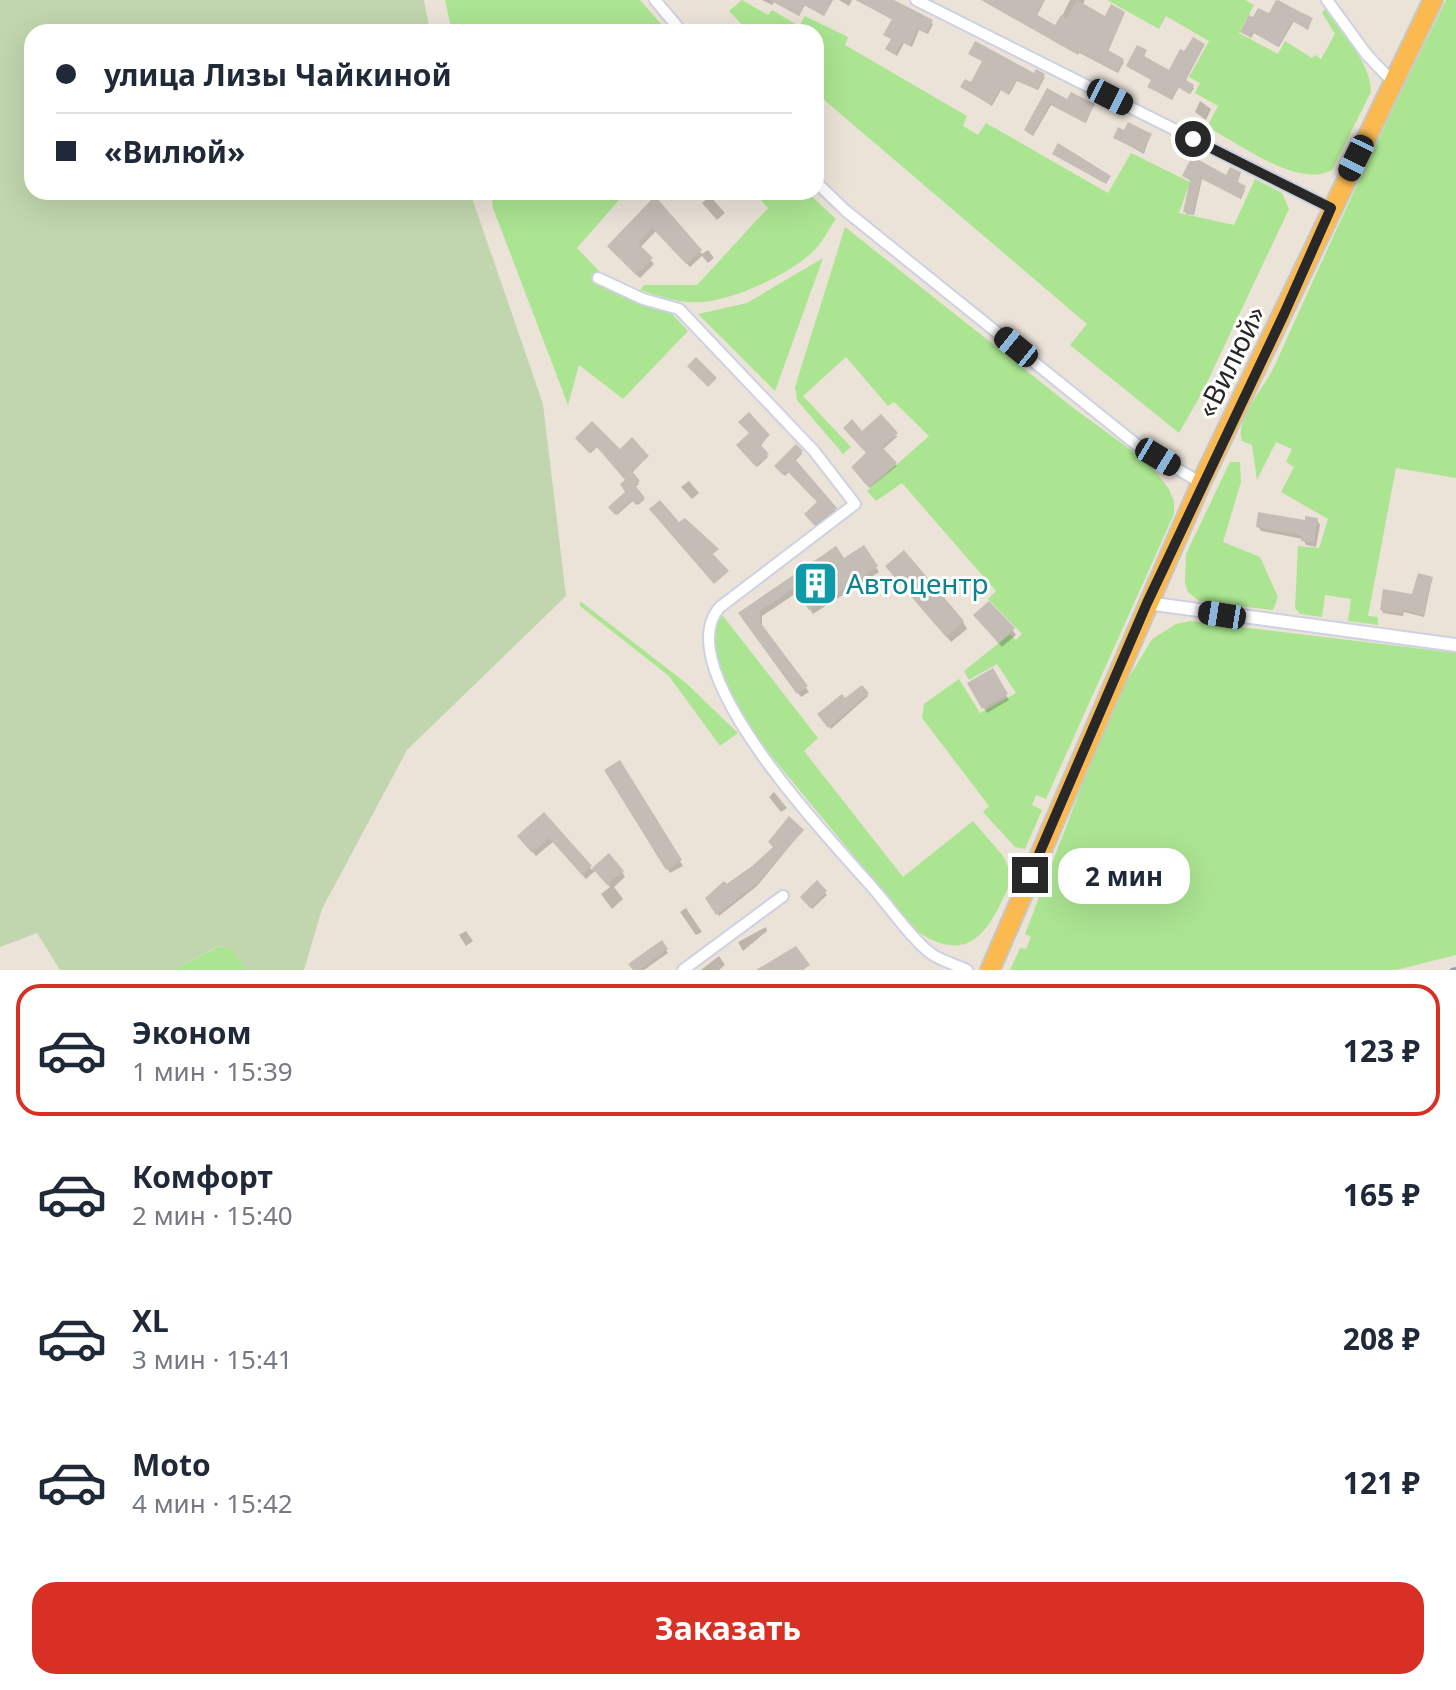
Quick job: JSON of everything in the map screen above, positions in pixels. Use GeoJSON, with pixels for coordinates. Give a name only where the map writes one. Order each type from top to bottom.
{"type":"FeatureCollection","features":[{"type":"Feature","properties":{"kind":"highway","name":"«Вилюй»"},"geometry":{"type":"LineString","coordinates":[[990,970],[1201,483],[1433,0]]}},
{"type":"Feature","properties":{"kind":"street"},"geometry":{"type":"LineString","coordinates":[[655,0],[675,24]]}},
{"type":"Feature","properties":{"kind":"street"},"geometry":{"type":"LineString","coordinates":[[916,0],[1331,208]]}},
{"type":"Feature","properties":{"kind":"street"},"geometry":{"type":"LineString","coordinates":[[1327,0],[1367,55],[1393,82]]}},
{"type":"Feature","properties":{"kind":"street"},"geometry":{"type":"LineString","coordinates":[[824,190],[846,211],[1137,445],[1201,483]]}},
{"type":"Feature","properties":{"kind":"street"},"geometry":{"type":"LineString","coordinates":[[598,278],[643,299],[679,309],[814,451],[855,504],[720,607],[710,623],[709,648],[743,730],[851,862],[932,954],[967,970]]}},
{"type":"Feature","properties":{"kind":"street"},"geometry":{"type":"LineString","coordinates":[[1147,603],[1456,645]]}},
{"type":"Feature","properties":{"kind":"street"},"geometry":{"type":"LineString","coordinates":[[683,970],[783,896]]}},
{"type":"Feature","properties":{"kind":"green space"},"geometry":{"type":"Polygon","coordinates":[[[0,0],[424,0],[428,24],[24,24],[24,200],[473,200],[543,404],[566,596],[407,750],[322,909],[304,970],[247,970],[231,948],[218,946],[174,970],[60,970],[37,933],[0,947],[0,0]]]}},
{"type":"Feature","properties":{"kind":"green space"},"geometry":{"type":"Polygon","coordinates":[[[445,0],[640,0],[661,24],[450,24],[445,0]]]}},
{"type":"Feature","properties":{"kind":"green space"},"geometry":{"type":"Polygon","coordinates":[[[742,0],[768,15],[772,10],[796,24],[741,24],[729,11],[742,0]]]}},
{"type":"Feature","properties":{"kind":"green space"},"geometry":{"type":"Polygon","coordinates":[[[1107,0],[1245,0],[1254,5],[1239,33],[1278,54],[1285,41],[1312,58],[1315,55],[1321,59],[1335,34],[1322,13],[1325,9],[1361,59],[1371,92],[1332,170],[1303,174],[1286,169],[1207,127],[1218,106],[1195,93],[1200,83],[1189,77],[1209,41],[1166,16],[1159,29],[1107,0]]]}},
{"type":"Feature","properties":{"kind":"green space"},"geometry":{"type":"Polygon","coordinates":[[[1446,0],[1456,0],[1456,478],[1396,468],[1368,616],[1378,617],[1378,625],[1348,621],[1351,599],[1325,595],[1322,617],[1300,614],[1295,608],[1298,546],[1319,548],[1328,519],[1281,492],[1294,467],[1286,462],[1292,449],[1276,442],[1257,480],[1252,445],[1242,441],[1243,423],[1275,365],[1446,0]]]}},
{"type":"Feature","properties":{"kind":"green space"},"geometry":{"type":"Polygon","coordinates":[[[805,16],[821,24],[800,24],[805,16]]]}},
{"type":"Feature","properties":{"kind":"green space"},"geometry":{"type":"Polygon","coordinates":[[[824,25],[848,37],[845,45],[967,116],[963,126],[978,135],[986,123],[1108,193],[1131,153],[1190,182],[1179,213],[1234,225],[1255,179],[1282,193],[1289,209],[1203,391],[1179,433],[1070,345],[1087,324],[824,100],[824,25]]]}},
{"type":"Feature","properties":{"kind":"green space"},"geometry":{"type":"Polygon","coordinates":[[[492,200],[619,200],[577,248],[601,273],[595,280],[609,291],[643,305],[669,311],[688,331],[623,399],[579,365],[568,405],[492,200]]]}},
{"type":"Feature","properties":{"kind":"green space"},"geometry":{"type":"Polygon","coordinates":[[[761,200],[816,200],[836,219],[809,255],[781,274],[748,290],[716,300],[686,302],[640,290],[644,285],[697,285],[768,208],[761,200]]]}},
{"type":"Feature","properties":{"kind":"green space"},"geometry":{"type":"Polygon","coordinates":[[[845,227],[1076,410],[1149,463],[1169,489],[1174,501],[1174,514],[1046,799],[1036,795],[1032,805],[1042,810],[1025,849],[1015,847],[983,812],[989,806],[922,718],[924,704],[959,679],[980,713],[1016,693],[997,664],[969,680],[964,671],[1010,634],[1016,640],[1022,634],[988,599],[996,591],[902,483],[876,501],[867,491],[929,436],[894,402],[888,406],[846,357],[803,396],[851,447],[843,454],[797,400],[795,387],[845,227]]]}},
{"type":"Feature","properties":{"kind":"green space"},"geometry":{"type":"Polygon","coordinates":[[[823,258],[775,391],[698,314],[747,303],[823,258]]]}},
{"type":"Feature","properties":{"kind":"green space"},"geometry":{"type":"Polygon","coordinates":[[[1230,462],[1240,462],[1241,482],[1223,542],[1260,557],[1278,597],[1273,610],[1199,601],[1188,592],[1185,583],[1186,554],[1230,462]]]}},
{"type":"Feature","properties":{"kind":"green space"},"geometry":{"type":"Polygon","coordinates":[[[580,601],[686,683],[738,733],[720,746],[669,676],[580,606],[580,601]]]}},
{"type":"Feature","properties":{"kind":"green space"},"geometry":{"type":"Polygon","coordinates":[[[720,612],[818,738],[804,751],[903,877],[973,821],[1003,856],[1013,877],[997,911],[978,936],[966,943],[952,945],[935,941],[915,930],[744,723],[718,667],[713,629],[720,612]]]}},
{"type":"Feature","properties":{"kind":"green space"},"geometry":{"type":"Polygon","coordinates":[[[1190,621],[1456,653],[1456,955],[1396,970],[1010,970],[1020,948],[1026,949],[1031,937],[1025,934],[1099,741],[1125,684],[1152,639],[1176,624],[1190,621]]]}},
{"type":"Feature","properties":{"kind":"green space"},"geometry":{"type":"Polygon","coordinates":[[[219,946],[231,948],[247,970],[174,970],[219,946]]]}},
{"type":"Feature","properties":{"kind":"building"},"geometry":{"type":"Polygon","coordinates":[[[770,0],[832,0],[824,16],[804,5],[799,16],[770,0]]]}},
{"type":"Feature","properties":{"kind":"building"},"geometry":{"type":"Polygon","coordinates":[[[856,0],[894,0],[933,20],[926,33],[918,28],[910,46],[902,42],[895,55],[885,49],[891,39],[883,35],[892,19],[856,0]]]}},
{"type":"Feature","properties":{"kind":"building"},"geometry":{"type":"Polygon","coordinates":[[[981,0],[1044,0],[1036,14],[1055,25],[1061,15],[1067,18],[1077,0],[1105,16],[1111,4],[1125,12],[1108,50],[1124,59],[1117,72],[1080,52],[1078,55],[981,0]]]}},
{"type":"Feature","properties":{"kind":"building"},"geometry":{"type":"Polygon","coordinates":[[[1276,0],[1313,18],[1307,29],[1292,21],[1278,47],[1253,32],[1250,37],[1240,32],[1249,15],[1253,17],[1258,8],[1269,13],[1276,0]]]}},
{"type":"Feature","properties":{"kind":"building"},"geometry":{"type":"Polygon","coordinates":[[[1193,37],[1205,44],[1186,80],[1194,85],[1189,94],[1178,87],[1171,99],[1147,87],[1151,80],[1126,66],[1137,45],[1147,50],[1144,56],[1169,70],[1180,49],[1184,51],[1193,37]]]}},
{"type":"Feature","properties":{"kind":"building"},"geometry":{"type":"Polygon","coordinates":[[[975,41],[1034,73],[1036,69],[1045,74],[1037,89],[1016,80],[1008,94],[1000,89],[991,105],[960,87],[965,79],[971,82],[982,61],[968,54],[975,41]]]}},
{"type":"Feature","properties":{"kind":"building"},"geometry":{"type":"Polygon","coordinates":[[[1047,88],[1067,99],[1071,92],[1095,104],[1085,123],[1050,104],[1032,135],[1024,130],[1047,88]]]}},
{"type":"Feature","properties":{"kind":"building"},"geometry":{"type":"Polygon","coordinates":[[[1128,122],[1152,134],[1143,152],[1113,138],[1118,127],[1124,130],[1128,122]]]}},
{"type":"Feature","properties":{"kind":"building"},"geometry":{"type":"Polygon","coordinates":[[[1058,143],[1111,176],[1106,184],[1052,154],[1058,143]]]}},
{"type":"Feature","properties":{"kind":"building"},"geometry":{"type":"Polygon","coordinates":[[[1192,156],[1226,175],[1230,167],[1241,172],[1238,182],[1246,186],[1240,198],[1201,178],[1193,214],[1183,212],[1190,180],[1182,176],[1192,156]]]}},
{"type":"Feature","properties":{"kind":"building"},"geometry":{"type":"Polygon","coordinates":[[[651,200],[658,200],[702,250],[686,264],[652,228],[638,243],[653,258],[636,275],[607,246],[651,200]]]}},
{"type":"Feature","properties":{"kind":"building"},"geometry":{"type":"Polygon","coordinates":[[[696,357],[717,378],[708,387],[687,366],[696,357]]]}},
{"type":"Feature","properties":{"kind":"building"},"geometry":{"type":"Polygon","coordinates":[[[749,412],[770,435],[760,444],[769,454],[755,466],[736,445],[749,433],[738,422],[749,412]]]}},
{"type":"Feature","properties":{"kind":"building"},"geometry":{"type":"Polygon","coordinates":[[[881,414],[898,433],[882,447],[897,463],[868,487],[851,467],[866,453],[843,428],[852,419],[862,431],[881,414]]]}},
{"type":"Feature","properties":{"kind":"building"},"geometry":{"type":"Polygon","coordinates":[[[592,421],[620,449],[632,437],[649,456],[632,471],[640,481],[635,485],[645,498],[636,505],[632,500],[615,515],[608,507],[625,492],[620,484],[625,480],[596,446],[589,453],[575,438],[592,421]]]}},
{"type":"Feature","properties":{"kind":"building"},"geometry":{"type":"Polygon","coordinates":[[[796,444],[803,451],[795,459],[837,508],[814,525],[804,514],[817,502],[787,471],[783,475],[774,466],[796,444]]]}},
{"type":"Feature","properties":{"kind":"building"},"geometry":{"type":"Polygon","coordinates":[[[660,500],[679,522],[685,518],[719,549],[713,554],[729,571],[714,584],[649,509],[660,500]]]}},
{"type":"Feature","properties":{"kind":"building"},"geometry":{"type":"Polygon","coordinates":[[[1258,512],[1305,520],[1305,516],[1318,518],[1314,543],[1301,541],[1302,535],[1256,527],[1258,512]]]}},
{"type":"Feature","properties":{"kind":"building","name":"Автоцентр"},"geometry":{"type":"Polygon","coordinates":[[[864,545],[878,566],[861,578],[809,610],[794,588],[760,611],[760,622],[808,686],[797,694],[738,613],[836,546],[844,558],[864,545]]]}},
{"type":"Feature","properties":{"kind":"building"},"geometry":{"type":"Polygon","coordinates":[[[904,550],[964,621],[946,637],[885,566],[904,550]]]}},
{"type":"Feature","properties":{"kind":"building"},"geometry":{"type":"Polygon","coordinates":[[[1418,573],[1433,577],[1423,615],[1403,610],[1402,614],[1380,610],[1383,589],[1412,594],[1418,573]]]}},
{"type":"Feature","properties":{"kind":"building"},"geometry":{"type":"Polygon","coordinates":[[[989,601],[1015,628],[999,643],[973,615],[989,601]]]}},
{"type":"Feature","properties":{"kind":"building"},"geometry":{"type":"Polygon","coordinates":[[[993,668],[1008,694],[982,709],[967,683],[993,668]]]}},
{"type":"Feature","properties":{"kind":"building"},"geometry":{"type":"Polygon","coordinates":[[[862,685],[869,693],[828,728],[817,714],[842,694],[845,698],[862,685]]]}},
{"type":"Feature","properties":{"kind":"building"},"geometry":{"type":"Polygon","coordinates":[[[620,760],[682,860],[666,870],[604,770],[620,760]]]}},
{"type":"Feature","properties":{"kind":"building"},"geometry":{"type":"Polygon","coordinates":[[[544,812],[592,866],[582,875],[549,838],[532,853],[517,836],[544,812]]]}},
{"type":"Feature","properties":{"kind":"building"},"geometry":{"type":"Polygon","coordinates":[[[789,816],[804,830],[756,884],[716,915],[705,898],[724,881],[727,884],[750,868],[773,847],[768,842],[789,816]]]}},
{"type":"Feature","properties":{"kind":"building"},"geometry":{"type":"Polygon","coordinates":[[[609,853],[624,871],[607,885],[592,868],[609,853]]]}},
{"type":"Feature","properties":{"kind":"building"},"geometry":{"type":"Polygon","coordinates":[[[817,880],[827,891],[810,908],[800,897],[817,880]]]}},
{"type":"Feature","properties":{"kind":"building"},"geometry":{"type":"Polygon","coordinates":[[[662,940],[668,949],[639,970],[633,970],[628,964],[662,940]]]}},
{"type":"Feature","properties":{"kind":"building"},"geometry":{"type":"Polygon","coordinates":[[[796,946],[810,965],[803,970],[756,970],[796,946]]]}},
{"type":"Feature","properties":{"kind":"railway"},"geometry":{"type":"LineString","coordinates":[[1452,970],[1456,969]]}},
{"type":"Feature","properties":{"kind":"place","name":"Автоцентр"},"geometry":{"type":"Point","coordinates":[815,583]}},
{"type":"Feature","properties":{"kind":"route"},"geometry":{"type":"LineString","coordinates":[[1030,875],[1201,483],[1284,314],[1331,208],[1193,139]]}}]}
